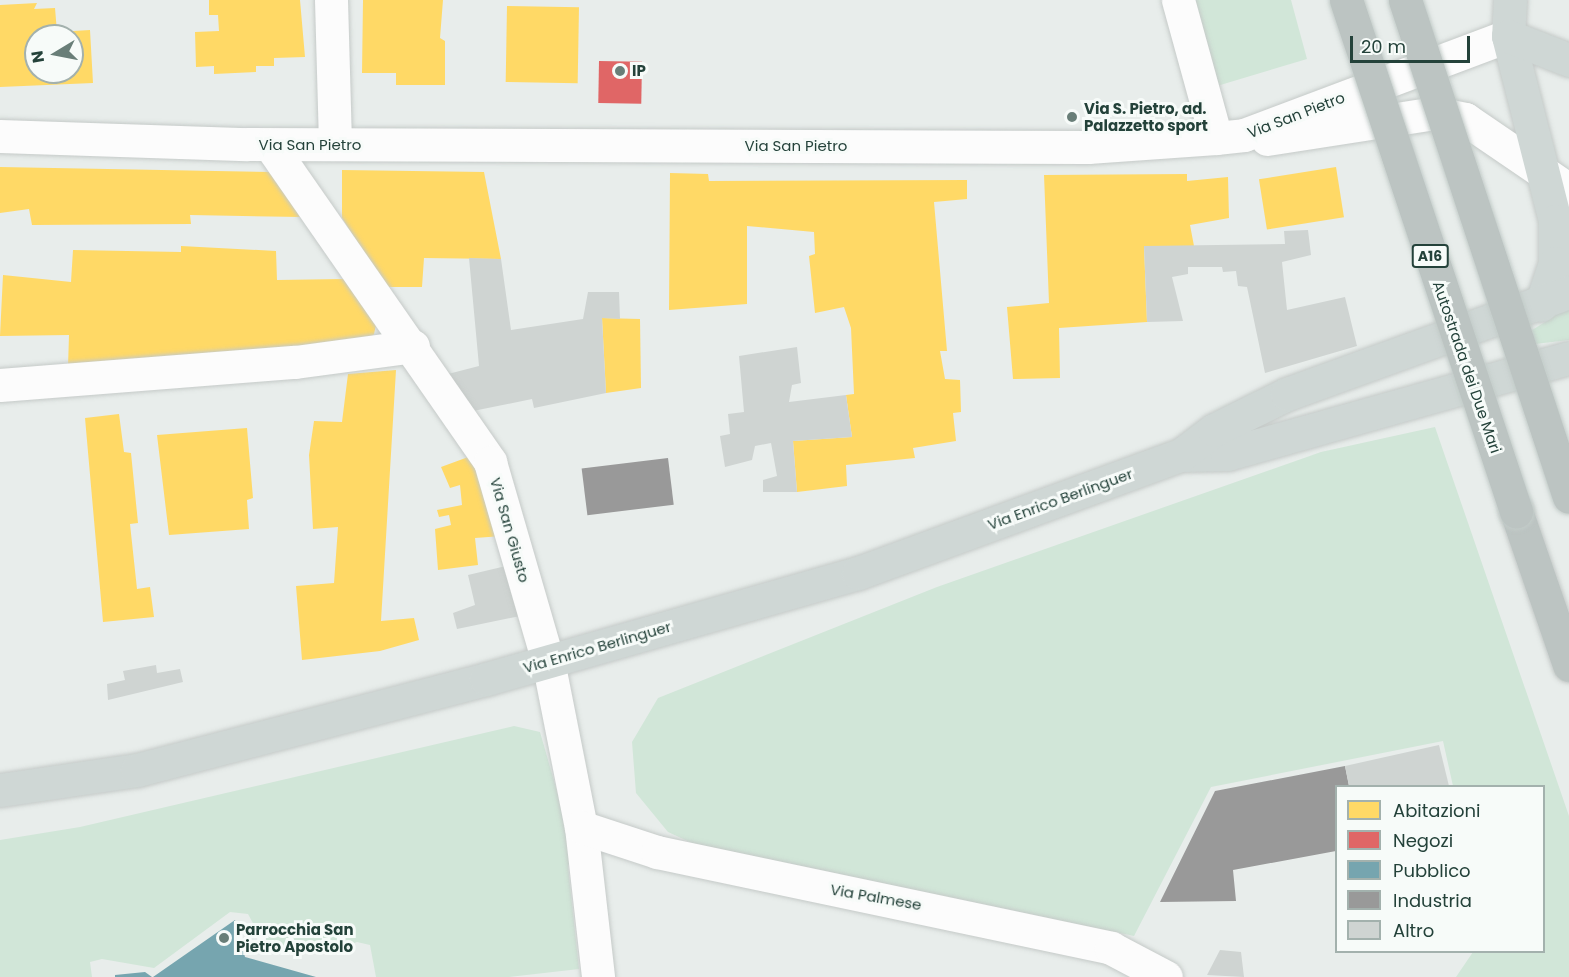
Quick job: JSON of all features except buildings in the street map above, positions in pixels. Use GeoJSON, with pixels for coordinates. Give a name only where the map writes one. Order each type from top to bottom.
{"type":"FeatureCollection","features":[{"type":"Feature","properties":{"kind":"highway","name":"Autostrada dei Due Mari"},"geometry":{"type":"LineString","coordinates":[[1346,0],[1569,665]]}},
{"type":"Feature","properties":{"kind":"highway"},"geometry":{"type":"LineString","coordinates":[[1405,0],[1569,497]]}},
{"type":"Feature","properties":{"kind":"main road"},"geometry":{"type":"LineString","coordinates":[[1510,0],[1508,36],[1557,182],[1555,299]]}},
{"type":"Feature","properties":{"kind":"main road"},"geometry":{"type":"LineString","coordinates":[[1508,36],[1569,60]]}},
{"type":"Feature","properties":{"kind":"main road","name":"Via Enrico Berlinguer"},"geometry":{"type":"LineString","coordinates":[[0,790],[137,770],[548,661],[858,573],[1181,455],[1214,430],[1287,394],[1555,299]]}},
{"type":"Feature","properties":{"kind":"main road","name":"Via Enrico Berlinguer"},"geometry":{"type":"LineString","coordinates":[[1181,455],[1227,454],[1569,358]]}},
{"type":"Feature","properties":{"kind":"street"},"geometry":{"type":"LineString","coordinates":[[331,0],[335,144]]}},
{"type":"Feature","properties":{"kind":"street"},"geometry":{"type":"LineString","coordinates":[[1178,0],[1230,137],[1274,140],[1435,113],[1465,119],[1557,182]]}},
{"type":"Feature","properties":{"kind":"street","name":"Via San Pietro"},"geometry":{"type":"LineString","coordinates":[[0,136],[270,144],[1088,147],[1230,137],[1508,36]]}},
{"type":"Feature","properties":{"kind":"street","name":"Via San Giusto"},"geometry":{"type":"LineString","coordinates":[[270,144],[413,346],[490,462],[548,661],[581,827],[598,977]]}},
{"type":"Feature","properties":{"kind":"street"},"geometry":{"type":"LineString","coordinates":[[0,385],[295,362],[413,346]]}},
{"type":"Feature","properties":{"kind":"street","name":"Via Palmese"},"geometry":{"type":"LineString","coordinates":[[581,827],[657,852],[1112,948],[1166,977]]}},
{"type":"Feature","properties":{"kind":"green space"},"geometry":{"type":"Polygon","coordinates":[[[1188,0],[1291,0],[1307,59],[1217,86],[1188,0]]]}},
{"type":"Feature","properties":{"kind":"green space"},"geometry":{"type":"Polygon","coordinates":[[[1569,307],[1569,340],[1535,344],[1529,332],[1569,307]]]}},
{"type":"Feature","properties":{"kind":"green space"},"geometry":{"type":"Polygon","coordinates":[[[1435,427],[1569,816],[1569,977],[1456,977],[1472,953],[1545,953],[1545,785],[1453,785],[1443,741],[1211,787],[1134,936],[692,843],[668,832],[636,793],[632,742],[658,698],[937,587],[1321,452],[1435,427]]]}},
{"type":"Feature","properties":{"kind":"green space"},"geometry":{"type":"Polygon","coordinates":[[[514,726],[540,732],[573,847],[568,867],[579,969],[509,977],[376,977],[370,945],[357,942],[331,951],[291,951],[261,938],[248,914],[230,912],[154,968],[102,959],[90,962],[92,977],[0,977],[0,840],[80,827],[514,726]]]}},
{"type":"Feature","properties":{"kind":"place","name":"IP"},"geometry":{"type":"Point","coordinates":[620,71]}},
{"type":"Feature","properties":{"kind":"place","name":"Via S. Pietro, ad. Palazzetto sport"},"geometry":{"type":"Point","coordinates":[1072,117]}},
{"type":"Feature","properties":{"kind":"place","name":"Parrocchia San Pietro Apostolo"},"geometry":{"type":"Point","coordinates":[224,938]}}]}
